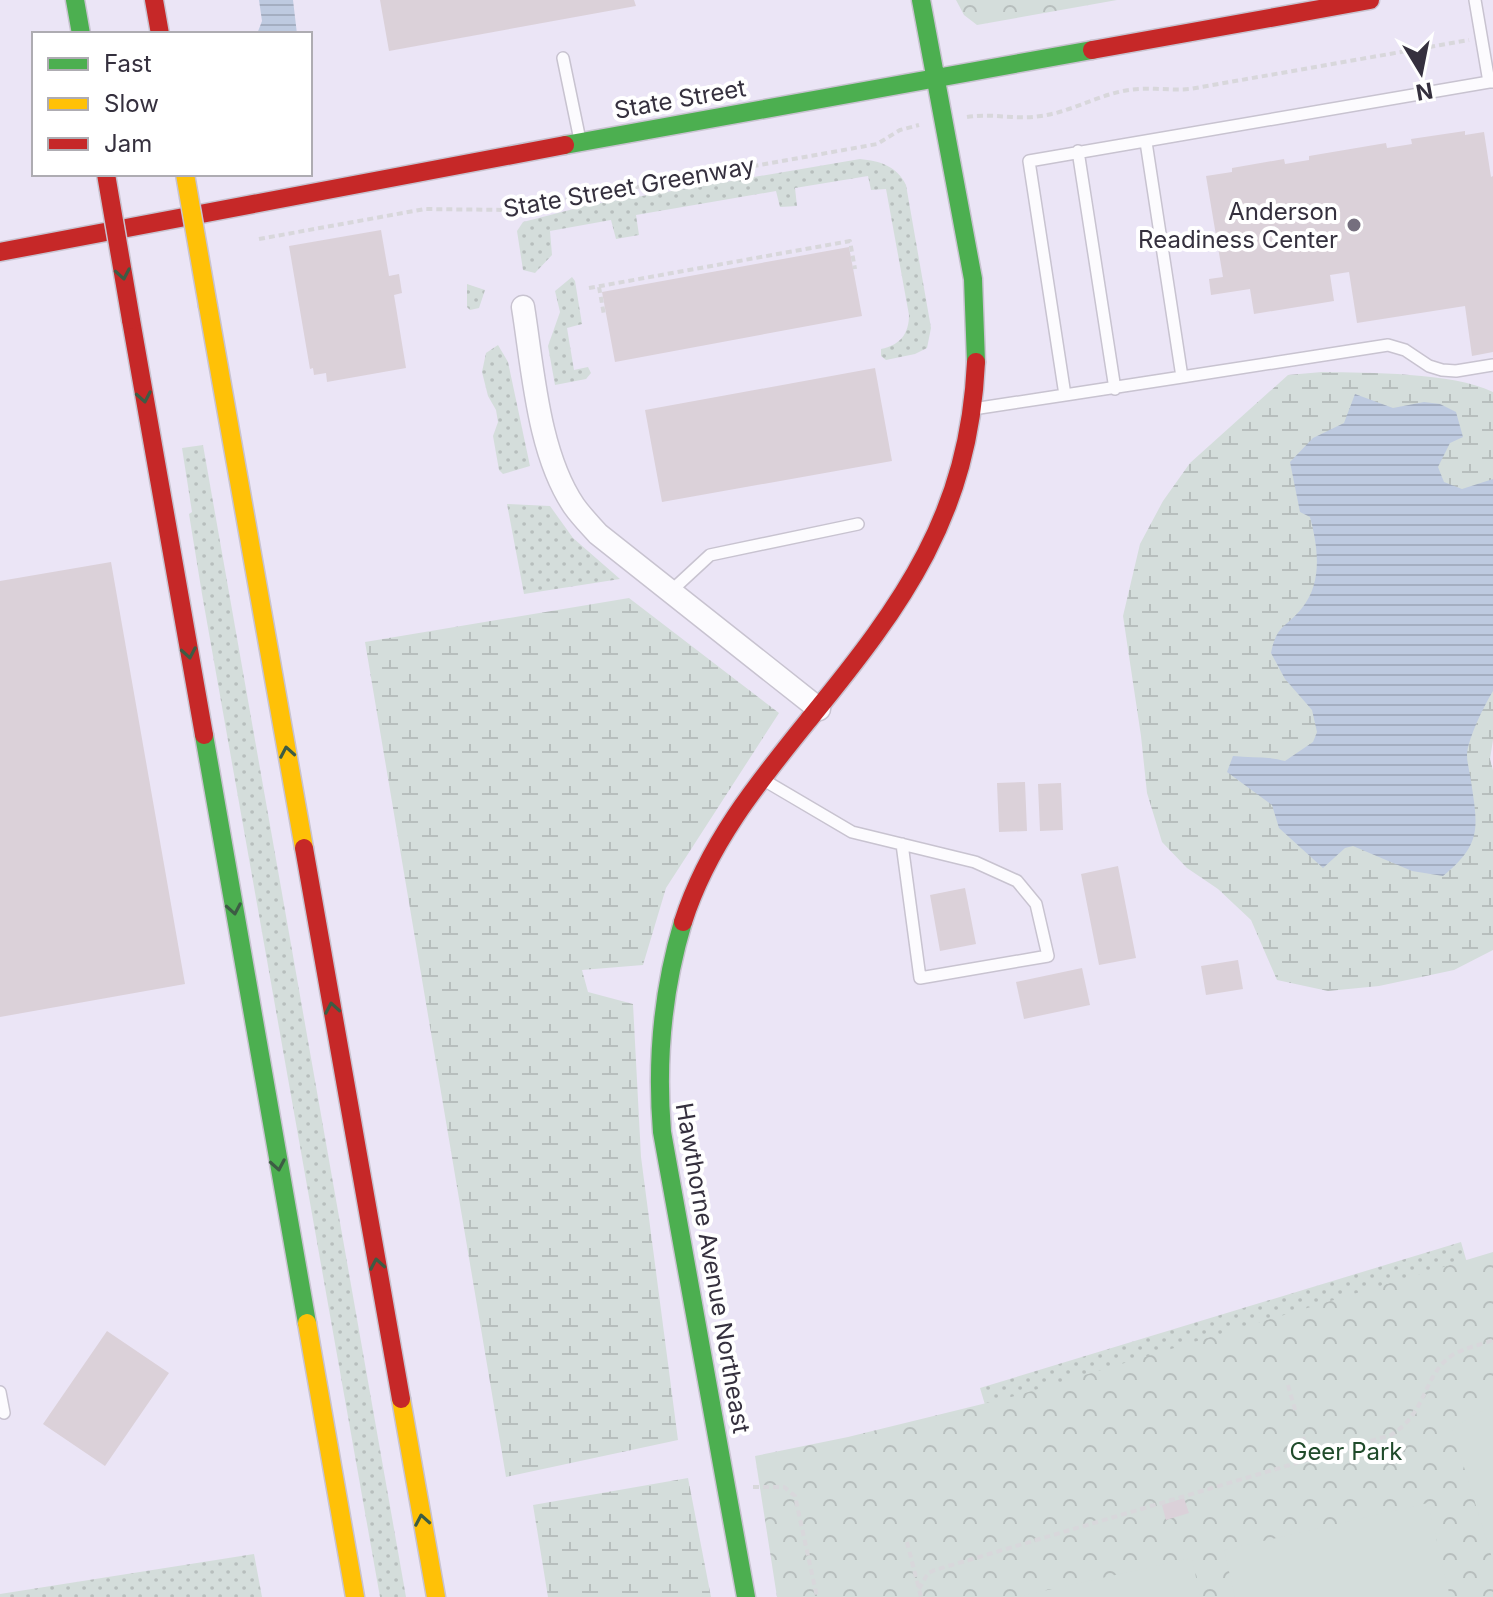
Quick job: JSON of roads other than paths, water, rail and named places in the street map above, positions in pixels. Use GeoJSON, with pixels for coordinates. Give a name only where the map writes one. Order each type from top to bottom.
{"type":"FeatureCollection","features":[{"type":"Feature","properties":{"kind":"main road"},"geometry":{"type":"LineString","coordinates":[[75,0],[81,32]]}},
{"type":"Feature","properties":{"kind":"main road"},"geometry":{"type":"LineString","coordinates":[[154,0],[160,32]]}},
{"type":"Feature","properties":{"kind":"main road","name":"Hawthorne Avenue Northeast"},"geometry":{"type":"LineString","coordinates":[[746,1597],[662,1132],[658,1099],[659,1045],[666,982],[678,937],[697,883],[720,838],[897,605],[927,556],[953,497],[971,425],[978,349],[973,279],[921,0]]}},
{"type":"Feature","properties":{"kind":"main road","name":"State Street"},"geometry":{"type":"LineString","coordinates":[[0,252],[581,142],[1370,0]]}},
{"type":"Feature","properties":{"kind":"main road"},"geometry":{"type":"LineString","coordinates":[[106,176],[355,1597]]}},
{"type":"Feature","properties":{"kind":"main road"},"geometry":{"type":"LineString","coordinates":[[185,176],[436,1597]]}},
{"type":"Feature","properties":{"kind":"street"},"geometry":{"type":"LineString","coordinates":[[523,307],[545,434],[559,478],[574,506],[598,534],[819,709]]}},
{"type":"Feature","properties":{"kind":"lane"},"geometry":{"type":"LineString","coordinates":[[1065,395],[1029,161],[1491,82],[1475,0]]}},
{"type":"Feature","properties":{"kind":"lane"},"geometry":{"type":"LineString","coordinates":[[563,58],[581,142]]}},
{"type":"Feature","properties":{"kind":"lane"},"geometry":{"type":"LineString","coordinates":[[1146,142],[1182,377]]}},
{"type":"Feature","properties":{"kind":"lane"},"geometry":{"type":"LineString","coordinates":[[1078,151],[1115,389]]}},
{"type":"Feature","properties":{"kind":"lane"},"geometry":{"type":"LineString","coordinates":[[972,409],[1388,345],[1405,350],[1429,366],[1442,370],[1493,365]]}},
{"type":"Feature","properties":{"kind":"lane"},"geometry":{"type":"LineString","coordinates":[[670,592],[710,555],[858,524]]}},
{"type":"Feature","properties":{"kind":"lane"},"geometry":{"type":"LineString","coordinates":[[762,779],[852,832],[902,844],[975,862],[1017,881],[1036,904],[1048,956],[920,978],[902,844]]}},
{"type":"Feature","properties":{"kind":"lane"},"geometry":{"type":"LineString","coordinates":[[0,1392],[4,1413]]}},
{"type":"Feature","properties":{"kind":"water"},"geometry":{"type":"Polygon","coordinates":[[[259,0],[293,0],[297,32],[258,32],[262,21],[259,0]]]}},
{"type":"Feature","properties":{"kind":"water"},"geometry":{"type":"Polygon","coordinates":[[[1355,394],[1393,408],[1424,402],[1440,404],[1456,412],[1463,437],[1450,443],[1438,467],[1444,482],[1462,489],[1493,479],[1493,691],[1473,731],[1467,755],[1475,811],[1474,834],[1465,854],[1443,876],[1412,871],[1353,846],[1345,848],[1323,868],[1279,828],[1272,805],[1227,772],[1233,756],[1285,761],[1313,742],[1317,732],[1312,710],[1285,679],[1271,653],[1279,632],[1309,598],[1316,576],[1317,552],[1313,528],[1310,517],[1300,512],[1290,462],[1313,438],[1344,423],[1355,394]]]}},
{"type":"Feature","properties":{"kind":"place","name":"Anderson Readiness Center"},"geometry":{"type":"Point","coordinates":[1354,225]}},
{"type":"Feature","properties":{"kind":"park label","name":"Geer Park"},"geometry":{"type":"Point","coordinates":[1346,1451]}}]}
